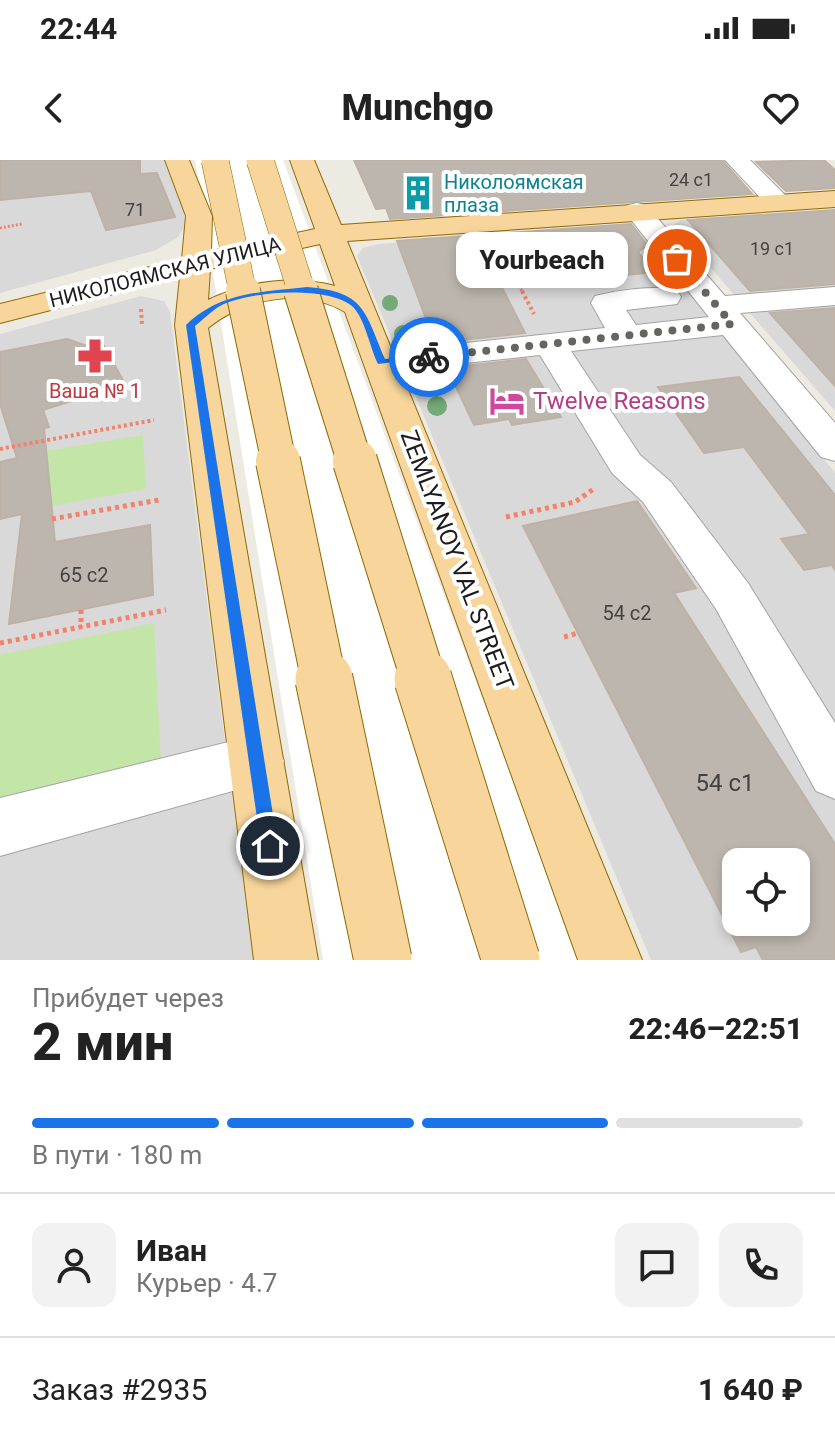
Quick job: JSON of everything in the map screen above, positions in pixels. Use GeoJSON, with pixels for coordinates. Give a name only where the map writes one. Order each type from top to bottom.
{"type":"FeatureCollection","features":[{"type":"Feature","properties":{"kind":"main road"},"geometry":{"type":"LineString","coordinates":[[177,160],[199,216],[191,325],[286,960]]}},
{"type":"Feature","properties":{"kind":"main road"},"geometry":{"type":"LineString","coordinates":[[215,160],[383,960]]}},
{"type":"Feature","properties":{"kind":"main road"},"geometry":{"type":"LineString","coordinates":[[260,160],[511,960]]}},
{"type":"Feature","properties":{"kind":"main road","name":"ZEMLYANOY VAL STREET"},"geometry":{"type":"LineString","coordinates":[[302,160],[610,960]]}},
{"type":"Feature","properties":{"kind":"main road","name":"НИКОЛОЯМСКАЯ УЛИЦА"},"geometry":{"type":"LineString","coordinates":[[0,314],[195,263],[330,234],[835,199]]}},
{"type":"Feature","properties":{"kind":"main road"},"geometry":{"type":"LineString","coordinates":[[191,325],[216,305],[276,292],[333,292],[359,307]]}},
{"type":"Feature","properties":{"kind":"street"},"geometry":{"type":"LineString","coordinates":[[737,160],[778,202]]}},
{"type":"Feature","properties":{"kind":"street"},"geometry":{"type":"LineString","coordinates":[[637,211],[835,448]]}},
{"type":"Feature","properties":{"kind":"street"},"geometry":{"type":"LineString","coordinates":[[381,362],[626,335],[835,296]]}},
{"type":"Feature","properties":{"kind":"street"},"geometry":{"type":"LineString","coordinates":[[626,335],[606,303],[666,297]]}},
{"type":"Feature","properties":{"kind":"street"},"geometry":{"type":"LineString","coordinates":[[549,343],[626,464],[657,492],[732,596],[835,773]]}},
{"type":"Feature","properties":{"kind":"street"},"geometry":{"type":"LineString","coordinates":[[0,827],[257,761]]}},
{"type":"Feature","properties":{"kind":"path"},"geometry":{"type":"LineString","coordinates":[[0,228],[22,224]]}},
{"type":"Feature","properties":{"kind":"path"},"geometry":{"type":"LineString","coordinates":[[0,449],[154,420]]}},
{"type":"Feature","properties":{"kind":"path"},"geometry":{"type":"LineString","coordinates":[[506,517],[575,502],[626,464]]}},
{"type":"Feature","properties":{"kind":"path"},"geometry":{"type":"LineString","coordinates":[[52,519],[159,500]]}},
{"type":"Feature","properties":{"kind":"path"},"geometry":{"type":"LineString","coordinates":[[81,610],[81,627]]}},
{"type":"Feature","properties":{"kind":"path"},"geometry":{"type":"LineString","coordinates":[[0,643],[166,610]]}},
{"type":"Feature","properties":{"kind":"path"},"geometry":{"type":"LineString","coordinates":[[564,637],[578,633]]}},
{"type":"Feature","properties":{"kind":"shaded area"},"geometry":{"type":"Polygon","coordinates":[[[0,160],[164,160],[182,204],[186,225],[178,237],[156,250],[0,293],[0,160]]]}},
{"type":"Feature","properties":{"kind":"shaded area"},"geometry":{"type":"Polygon","coordinates":[[[835,211],[835,411],[691,245],[677,240],[668,228],[681,220],[835,211]]]}},
{"type":"Feature","properties":{"kind":"shaded area"},"geometry":{"type":"Polygon","coordinates":[[[620,224],[638,228],[835,473],[835,960],[651,960],[357,256],[363,248],[379,244],[620,224]]]}},
{"type":"Feature","properties":{"kind":"shaded area"},"geometry":{"type":"Polygon","coordinates":[[[141,296],[164,301],[170,312],[253,960],[0,960],[0,334],[141,296]]]}},
{"type":"Feature","properties":{"kind":"green space"},"geometry":{"type":"Polygon","coordinates":[[[143,435],[146,489],[52,506],[46,451],[143,435]]]}},
{"type":"Feature","properties":{"kind":"green space"},"geometry":{"type":"Polygon","coordinates":[[[154,623],[161,765],[0,805],[0,655],[154,623]]]}},
{"type":"Feature","properties":{"kind":"pier"},"geometry":{"type":"Polygon","coordinates":[[[195,160],[283,160],[579,960],[323,960],[195,160]]]}},
{"type":"Feature","properties":{"kind":"building"},"geometry":{"type":"Polygon","coordinates":[[[0,160],[140,160],[140,174],[157,173],[175,217],[106,230],[91,191],[0,200],[0,160]]]}},
{"type":"Feature","properties":{"kind":"building"},"geometry":{"type":"Polygon","coordinates":[[[354,160],[722,160],[752,194],[390,219],[386,208],[376,209],[354,160]]]}},
{"type":"Feature","properties":{"kind":"building"},"geometry":{"type":"Polygon","coordinates":[[[824,160],[835,170],[835,188],[786,191],[756,162],[824,160]]]}},
{"type":"Feature","properties":{"kind":"building"},"geometry":{"type":"Polygon","coordinates":[[[835,210],[835,284],[750,291],[688,220],[835,210]]]}},
{"type":"Feature","properties":{"kind":"building"},"geometry":{"type":"Polygon","coordinates":[[[631,224],[647,245],[638,252],[654,272],[608,277],[597,262],[492,268],[525,333],[435,343],[397,241],[631,224]]]}},
{"type":"Feature","properties":{"kind":"building"},"geometry":{"type":"Polygon","coordinates":[[[835,308],[835,386],[770,313],[835,308]]]}},
{"type":"Feature","properties":{"kind":"building"},"geometry":{"type":"Polygon","coordinates":[[[67,339],[96,349],[104,346],[125,384],[43,410],[49,427],[44,428],[55,542],[150,525],[153,595],[9,624],[22,514],[0,519],[0,462],[17,458],[0,404],[0,352],[67,339]]]}},
{"type":"Feature","properties":{"kind":"building","name":"Twelve Reasons"},"geometry":{"type":"Polygon","coordinates":[[[526,359],[561,417],[512,425],[509,419],[474,425],[447,368],[526,359]]]}},
{"type":"Feature","properties":{"kind":"building"},"geometry":{"type":"Polygon","coordinates":[[[739,377],[835,495],[835,570],[832,565],[804,570],[781,539],[809,534],[744,447],[704,453],[658,387],[739,377]]]}},
{"type":"Feature","properties":{"kind":"building"},"geometry":{"type":"Polygon","coordinates":[[[637,501],[696,588],[674,593],[835,844],[835,960],[763,960],[756,947],[741,952],[733,936],[810,936],[810,848],[722,848],[722,915],[523,526],[637,501]]]}},
{"type":"Feature","properties":{"kind":"way so far"},"geometry":{"type":"LineString","coordinates":[[429,357],[732,324],[677,259]]}},
{"type":"Feature","properties":{"kind":"place","name":"Николоямская плаза"},"geometry":{"type":"Point","coordinates":[418,193]}},
{"type":"Feature","properties":{"kind":"place","name":"Yourbeach"},"geometry":{"type":"Point","coordinates":[677,259]}},
{"type":"Feature","properties":{"kind":"place","name":"Ваша № 1"},"geometry":{"type":"Point","coordinates":[95,356]}},
{"type":"Feature","properties":{"kind":"place","name":"Twelve Reasons"},"geometry":{"type":"Point","coordinates":[507,401]}},
{"type":"Feature","properties":{"kind":"route"},"geometry":{"type":"LineString","coordinates":[[270,846],[191,325],[216,305],[238,297],[307,289],[333,292],[347,297],[359,307],[381,362],[429,357]]}}]}
